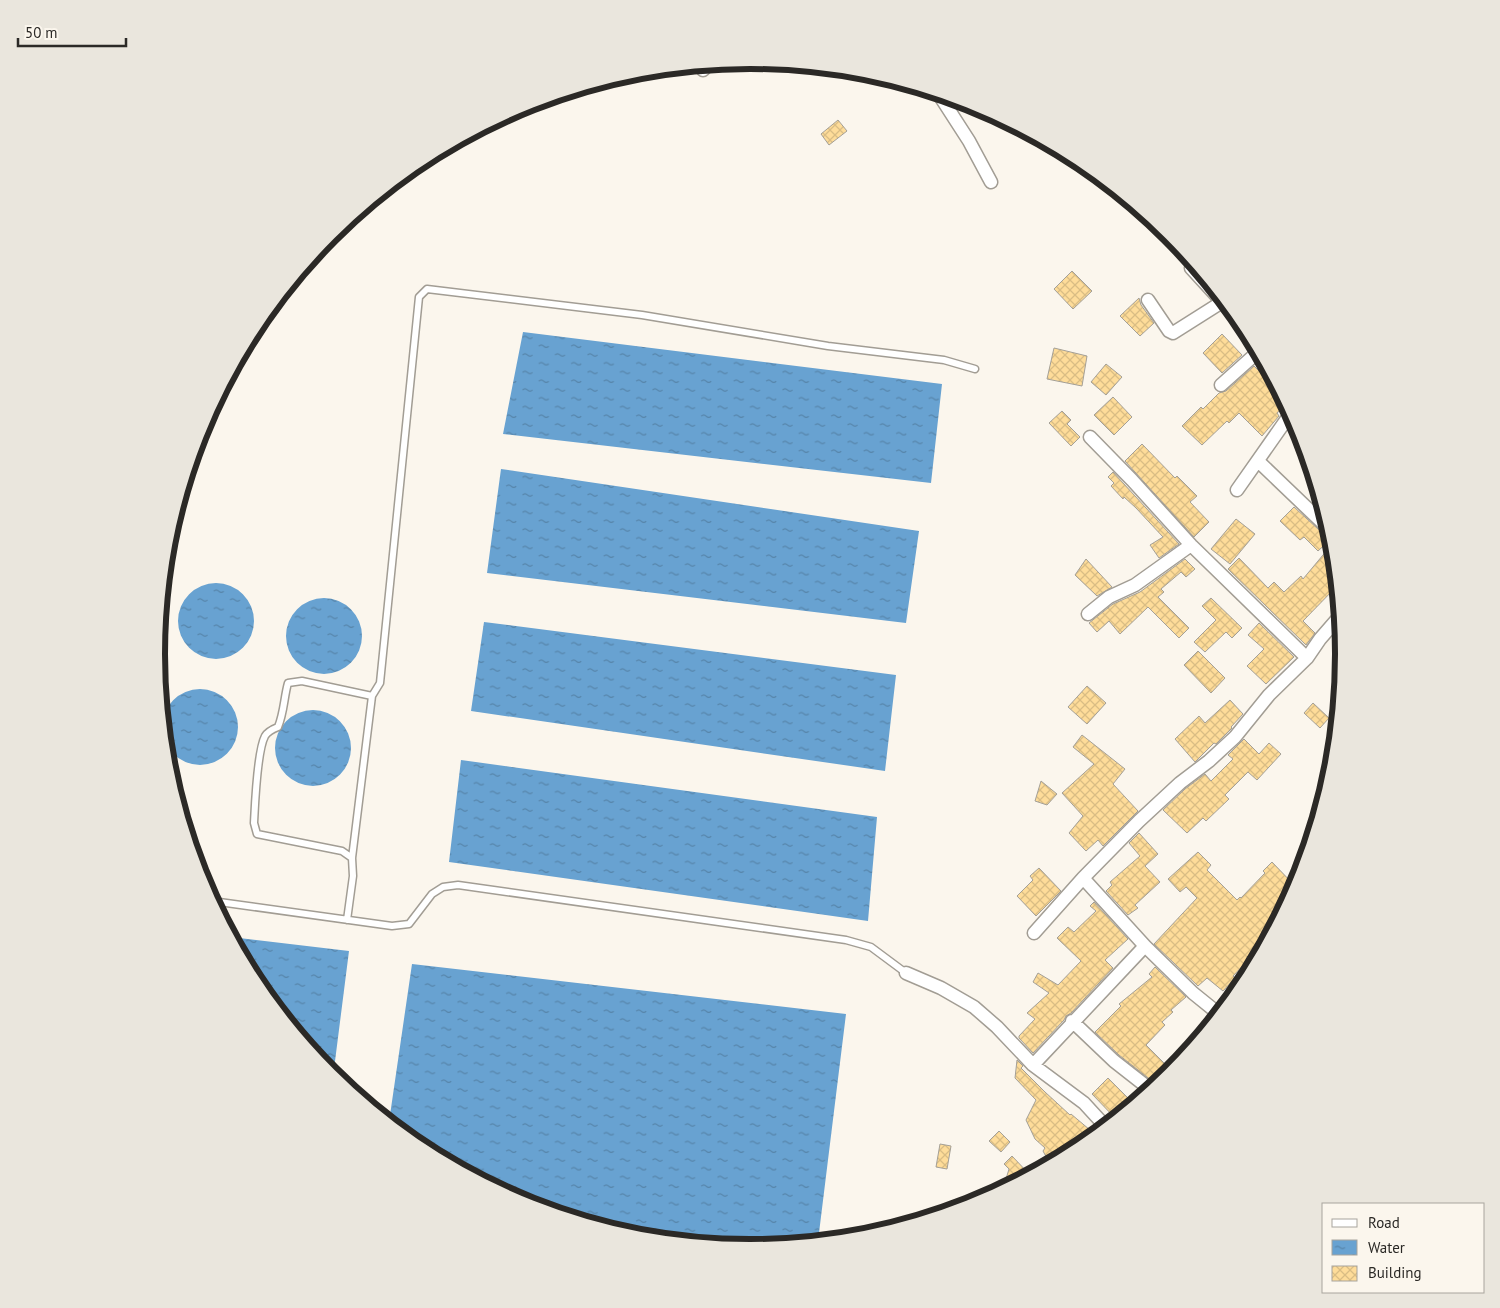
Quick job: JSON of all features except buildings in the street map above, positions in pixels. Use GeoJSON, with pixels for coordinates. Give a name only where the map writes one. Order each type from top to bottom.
{"type":"FeatureCollection","features":[{"type":"Feature","properties":{"kind":"street"},"geometry":{"type":"LineString","coordinates":[[944,102],[969,141],[991,182]]}},
{"type":"Feature","properties":{"kind":"street"},"geometry":{"type":"LineString","coordinates":[[1148,300],[1173,333],[1219,304]]}},
{"type":"Feature","properties":{"kind":"street"},"geometry":{"type":"LineString","coordinates":[[1221,385],[1254,356]]}},
{"type":"Feature","properties":{"kind":"street"},"geometry":{"type":"LineString","coordinates":[[1237,490],[1286,420]]}},
{"type":"Feature","properties":{"kind":"street"},"geometry":{"type":"LineString","coordinates":[[1090,437],[1191,545],[1307,658]]}},
{"type":"Feature","properties":{"kind":"street"},"geometry":{"type":"LineString","coordinates":[[1258,461],[1319,519]]}},
{"type":"Feature","properties":{"kind":"street"},"geometry":{"type":"LineString","coordinates":[[1088,614],[1109,596],[1135,584],[1191,545]]}},
{"type":"Feature","properties":{"kind":"street"},"geometry":{"type":"LineString","coordinates":[[1034,933],[1083,878],[1180,783],[1235,737],[1269,695],[1307,658],[1334,623]]}},
{"type":"Feature","properties":{"kind":"street"},"geometry":{"type":"LineString","coordinates":[[1083,878],[1145,946],[1193,993],[1214,1010]]}},
{"type":"Feature","properties":{"kind":"street"},"geometry":{"type":"LineString","coordinates":[[1033,1065],[1072,1021],[1145,946]]}},
{"type":"Feature","properties":{"kind":"street"},"geometry":{"type":"LineString","coordinates":[[906,973],[941,988],[974,1007],[997,1027],[1033,1065],[1084,1103],[1101,1122]]}},
{"type":"Feature","properties":{"kind":"street"},"geometry":{"type":"LineString","coordinates":[[1072,1021],[1114,1061],[1145,1085]]}},
{"type":"Feature","properties":{"kind":"lane"},"geometry":{"type":"LineString","coordinates":[[347,920],[353,876],[352,858],[372,696],[380,683],[419,298],[427,289],[642,314],[828,346],[944,360],[975,369]]}},
{"type":"Feature","properties":{"kind":"lane"},"geometry":{"type":"LineString","coordinates":[[352,858],[342,851],[257,834],[254,823],[261,748],[266,735],[271,729],[278,726],[281,720],[284,695],[288,683],[302,681],[372,696]]}},
{"type":"Feature","properties":{"kind":"lane"},"geometry":{"type":"LineString","coordinates":[[220,902],[392,926],[409,924],[432,894],[443,887],[458,885],[846,940],[871,947],[906,973]]}},
{"type":"Feature","properties":{"kind":"water"},"geometry":{"type":"Polygon","coordinates":[[[523,332],[942,384],[931,483],[503,434],[523,332]]]}},
{"type":"Feature","properties":{"kind":"water"},"geometry":{"type":"Polygon","coordinates":[[[501,469],[919,531],[906,623],[487,573],[501,469]]]}},
{"type":"Feature","properties":{"kind":"water"},"geometry":{"type":"Polygon","coordinates":[[[216,583],[230,586],[243,594],[251,607],[254,621],[251,635],[243,648],[230,656],[216,659],[202,656],[189,648],[181,635],[178,621],[181,607],[189,594],[202,586],[216,583]]]}},
{"type":"Feature","properties":{"kind":"water"},"geometry":{"type":"Polygon","coordinates":[[[324,598],[338,601],[351,609],[359,622],[362,636],[359,650],[351,663],[338,671],[324,674],[310,671],[297,663],[289,650],[286,636],[289,622],[297,609],[310,601],[324,598]]]}},
{"type":"Feature","properties":{"kind":"water"},"geometry":{"type":"Polygon","coordinates":[[[484,622],[896,675],[885,771],[471,711],[484,622]]]}},
{"type":"Feature","properties":{"kind":"water"},"geometry":{"type":"Polygon","coordinates":[[[200,689],[214,692],[227,700],[237,720],[238,727],[235,741],[227,754],[214,762],[200,765],[193,764],[174,755],[168,708],[173,700],[186,692],[200,689]]]}},
{"type":"Feature","properties":{"kind":"water"},"geometry":{"type":"Polygon","coordinates":[[[313,710],[327,713],[340,721],[348,734],[351,748],[348,762],[340,775],[327,783],[313,786],[299,783],[286,775],[278,762],[275,748],[278,734],[286,721],[299,713],[313,710]]]}},
{"type":"Feature","properties":{"kind":"water"},"geometry":{"type":"Polygon","coordinates":[[[461,760],[877,817],[868,921],[449,862],[461,760]]]}},
{"type":"Feature","properties":{"kind":"water"},"geometry":{"type":"Polygon","coordinates":[[[238,938],[349,951],[334,1066],[286,1010],[263,979],[238,938]]]}},
{"type":"Feature","properties":{"kind":"water"},"geometry":{"type":"Polygon","coordinates":[[[412,964],[846,1014],[819,1235],[788,1238],[712,1238],[636,1228],[599,1219],[526,1195],[491,1179],[425,1141],[390,1115],[412,964]]]}}]}
